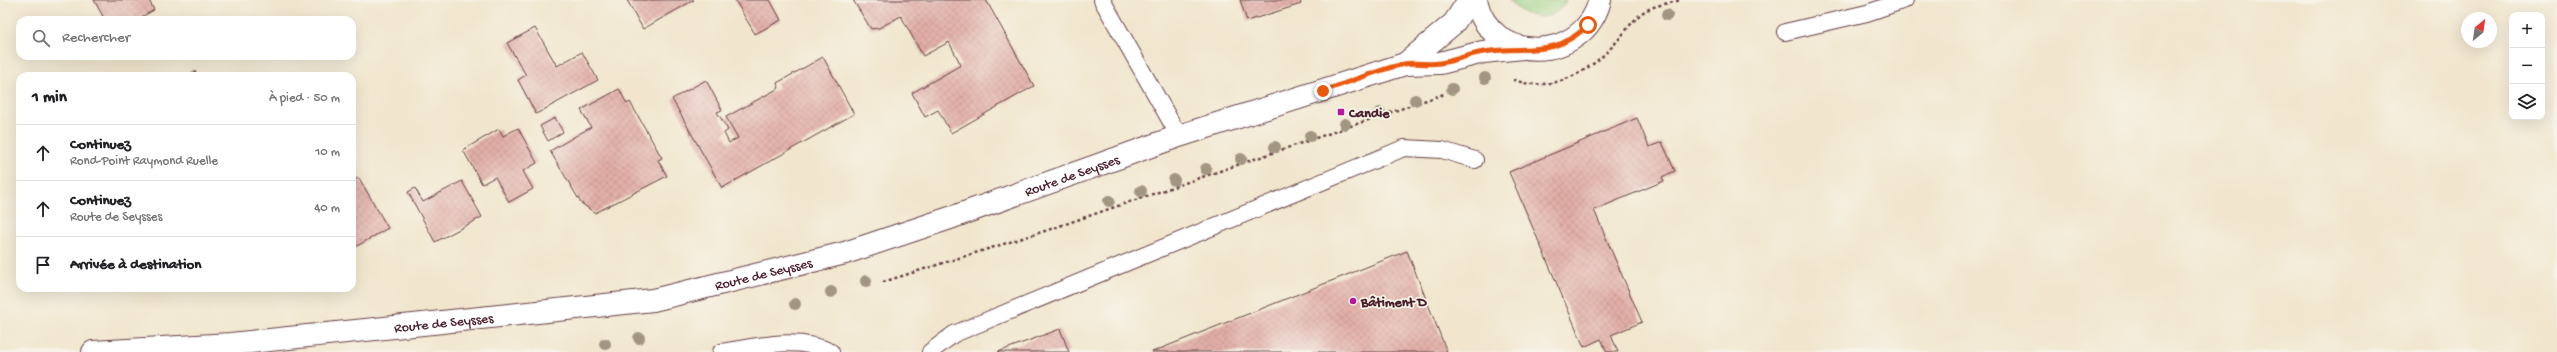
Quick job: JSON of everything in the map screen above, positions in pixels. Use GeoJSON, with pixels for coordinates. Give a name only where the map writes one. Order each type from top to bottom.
{"type":"FeatureCollection","features":[{"type":"Feature","properties":{"kind":"main road","name":"Route de Seysses"},"geometry":{"type":"LineString","coordinates":[[1405,64],[1454,23],[1468,0]]}},
{"type":"Feature","properties":{"kind":"main road"},"geometry":{"type":"LineString","coordinates":[[1476,0],[1484,20],[1495,33],[1508,42],[1523,48],[1542,50],[1560,46],[1576,38],[1588,25],[1604,3]]}},
{"type":"Feature","properties":{"kind":"main road","name":"Route de Seysses"},"geometry":{"type":"LineString","coordinates":[[93,352],[260,347],[653,300],[845,253],[952,217],[1179,136],[1405,64],[1440,63],[1483,52],[1523,48]]}},
{"type":"Feature","properties":{"kind":"lane"},"geometry":{"type":"LineString","coordinates":[[1102,0],[1179,136]]}},
{"type":"Feature","properties":{"kind":"lane"},"geometry":{"type":"LineString","coordinates":[[1785,32],[1867,12],[1905,0]]}},
{"type":"Feature","properties":{"kind":"lane"},"geometry":{"type":"LineString","coordinates":[[930,352],[954,334],[1404,148],[1442,150],[1475,160]]}},
{"type":"Feature","properties":{"kind":"lane"},"geometry":{"type":"LineString","coordinates":[[721,352],[779,343],[815,344],[831,352]]}},
{"type":"Feature","properties":{"kind":"path"},"geometry":{"type":"LineString","coordinates":[[1507,80],[1531,84],[1550,82],[1573,76],[1593,65],[1606,54],[1636,17],[1647,10],[1681,0]]}},
{"type":"Feature","properties":{"kind":"path"},"geometry":{"type":"LineString","coordinates":[[883,282],[1048,230],[1452,92]]}},
{"type":"Feature","properties":{"kind":"green space"},"geometry":{"type":"Polygon","coordinates":[[[1509,0],[1566,0],[1554,14],[1538,17],[1522,12],[1509,0]]]}},
{"type":"Feature","properties":{"kind":"building"},"geometry":{"type":"Polygon","coordinates":[[[94,0],[149,0],[154,10],[143,16],[103,16],[94,0]]]}},
{"type":"Feature","properties":{"kind":"building"},"geometry":{"type":"Polygon","coordinates":[[[627,0],[694,0],[643,29],[627,0]]]}},
{"type":"Feature","properties":{"kind":"building"},"geometry":{"type":"Polygon","coordinates":[[[735,0],[770,0],[781,20],[755,34],[735,0]]]}},
{"type":"Feature","properties":{"kind":"building"},"geometry":{"type":"Polygon","coordinates":[[[853,0],[986,0],[1034,86],[951,133],[938,110],[925,117],[912,93],[961,65],[949,42],[923,56],[901,16],[879,28],[871,29],[853,0]]]}},
{"type":"Feature","properties":{"kind":"building"},"geometry":{"type":"Polygon","coordinates":[[[1240,0],[1300,0],[1301,4],[1247,21],[1240,0]]]}},
{"type":"Feature","properties":{"kind":"building"},"geometry":{"type":"Polygon","coordinates":[[[535,28],[557,66],[582,52],[598,80],[536,114],[518,80],[526,75],[507,43],[535,28]]]}},
{"type":"Feature","properties":{"kind":"building"},"geometry":{"type":"Polygon","coordinates":[[[823,57],[854,114],[722,188],[672,99],[706,80],[722,110],[717,112],[728,130],[724,133],[729,143],[738,138],[726,117],[779,88],[777,83],[823,57]]]}},
{"type":"Feature","properties":{"kind":"building"},"geometry":{"type":"Polygon","coordinates":[[[619,89],[627,104],[630,102],[662,158],[658,160],[667,176],[595,213],[581,203],[550,151],[591,127],[581,110],[619,89]]]}},
{"type":"Feature","properties":{"kind":"building"},"geometry":{"type":"Polygon","coordinates":[[[555,118],[563,132],[548,141],[540,126],[555,118]]]}},
{"type":"Feature","properties":{"kind":"building"},"geometry":{"type":"Polygon","coordinates":[[[1637,118],[1649,147],[1662,142],[1675,171],[1662,177],[1664,181],[1594,210],[1642,322],[1611,335],[1618,352],[1607,352],[1601,339],[1584,347],[1509,172],[1637,118]]]}},
{"type":"Feature","properties":{"kind":"building"},"geometry":{"type":"Polygon","coordinates":[[[518,128],[537,163],[523,171],[533,189],[509,202],[495,177],[482,184],[463,150],[499,129],[503,136],[518,128]]]}},
{"type":"Feature","properties":{"kind":"building"},"geometry":{"type":"Polygon","coordinates":[[[359,178],[388,228],[356,247],[356,179],[359,178]]]}},
{"type":"Feature","properties":{"kind":"building"},"geometry":{"type":"Polygon","coordinates":[[[462,181],[482,217],[435,242],[408,192],[415,188],[423,202],[462,181]]]}},
{"type":"Feature","properties":{"kind":"building","name":"Bâtiment D"},"geometry":{"type":"Polygon","coordinates":[[[1407,251],[1447,352],[1152,352],[1407,251]]]}},
{"type":"Feature","properties":{"kind":"building"},"geometry":{"type":"Polygon","coordinates":[[[1060,329],[1069,352],[998,352],[1060,329]]]}},
{"type":"Feature","properties":{"kind":"place","name":"Candie"},"geometry":{"type":"Point","coordinates":[1341,112]}},
{"type":"Feature","properties":{"kind":"place","name":"Bâtiment D"},"geometry":{"type":"Point","coordinates":[1353,301]}},
{"type":"Feature","properties":{"kind":"route"},"geometry":{"type":"LineString","coordinates":[[1323,91],[1405,64],[1440,63],[1483,52],[1523,48],[1542,50],[1560,46],[1576,38],[1588,25]]}}]}
